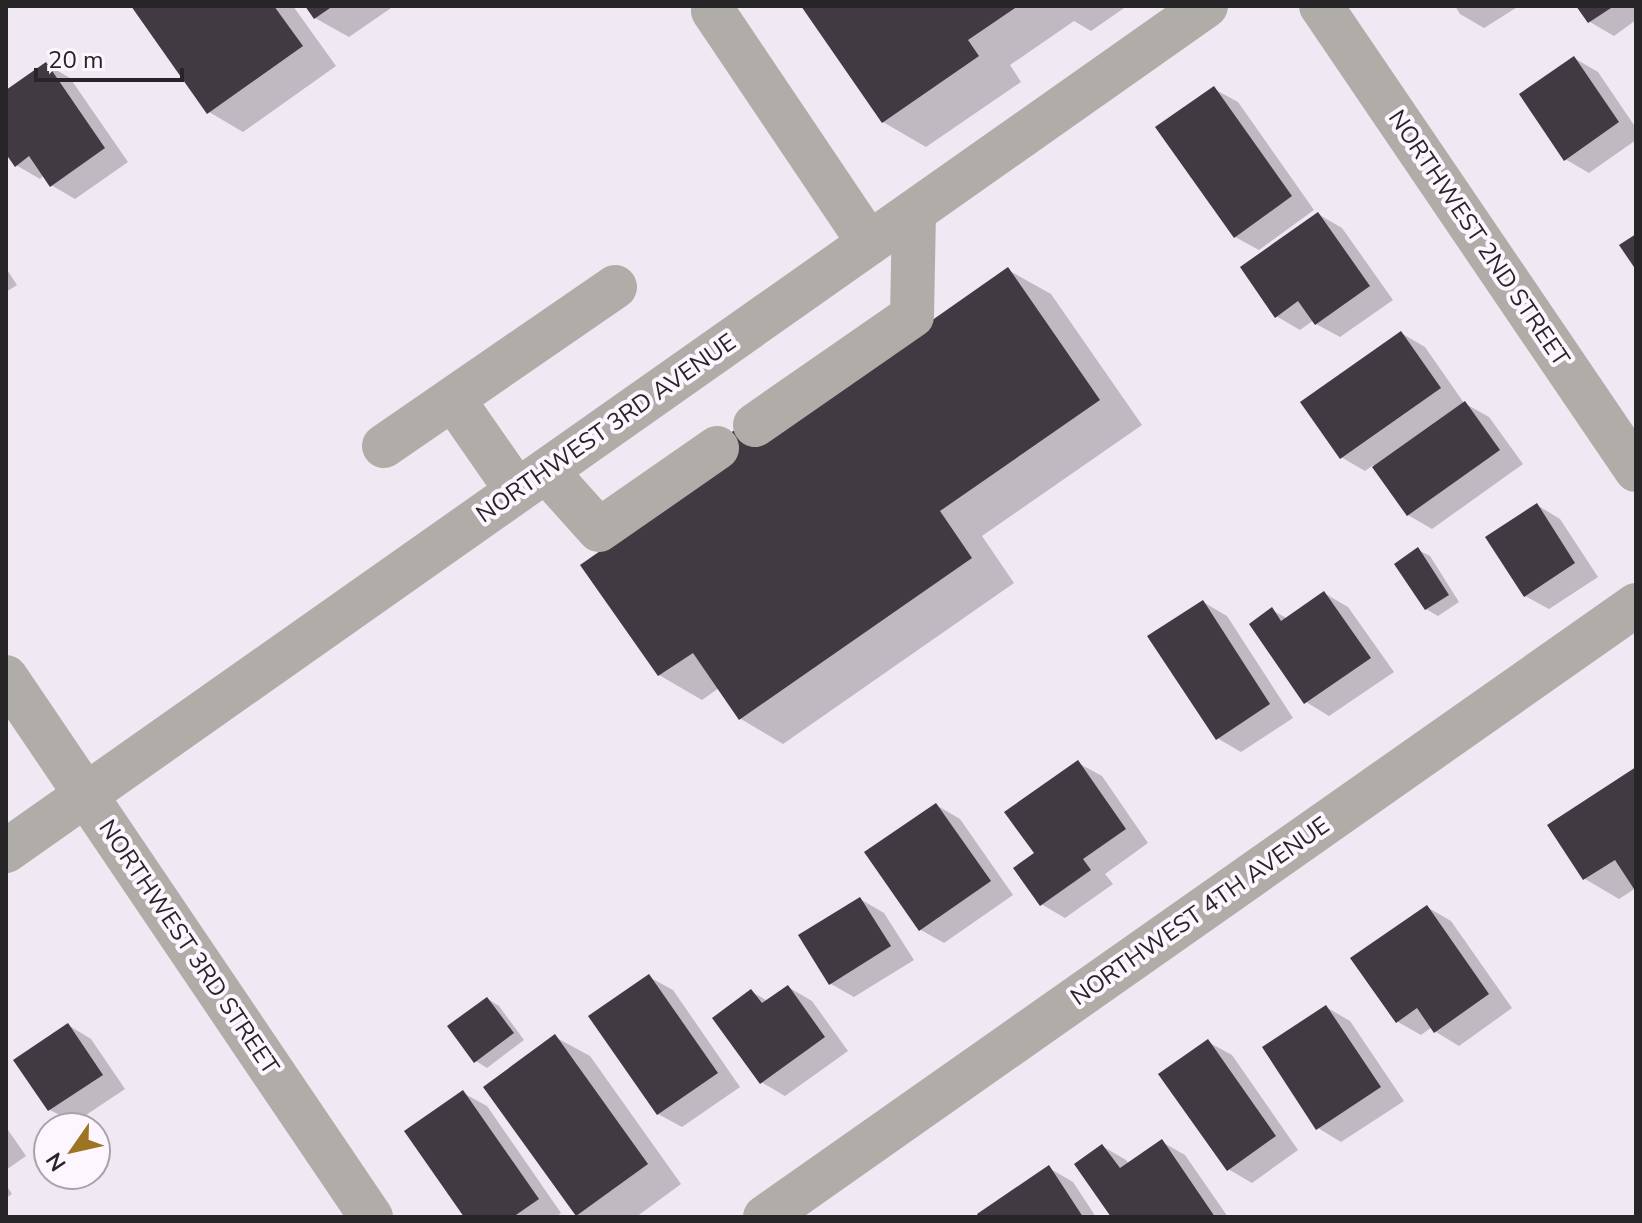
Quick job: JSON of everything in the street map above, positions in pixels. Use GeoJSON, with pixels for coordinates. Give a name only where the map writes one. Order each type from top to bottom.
{"type":"FeatureCollection","features":[{"type":"Feature","properties":{"kind":"street","name":"NORTHWEST 3RD AVENUE"},"geometry":{"type":"LineString","coordinates":[[6,851],[1206,6]]}},
{"type":"Feature","properties":{"kind":"street","name":"NORTHWEST 2ND STREET"},"geometry":{"type":"LineString","coordinates":[[1321,6],[1636,470]]}},
{"type":"Feature","properties":{"kind":"street"},"geometry":{"type":"LineString","coordinates":[[713,11],[869,243]]}},
{"type":"Feature","properties":{"kind":"street"},"geometry":{"type":"LineString","coordinates":[[755,425],[912,316],[914,212]]}},
{"type":"Feature","properties":{"kind":"street"},"geometry":{"type":"LineString","coordinates":[[384,446],[615,287]]}},
{"type":"Feature","properties":{"kind":"street"},"geometry":{"type":"LineString","coordinates":[[453,399],[532,481],[599,530],[717,448]]}},
{"type":"Feature","properties":{"kind":"street","name":"NORTHWEST 4TH AVENUE"},"geometry":{"type":"LineString","coordinates":[[765,1217],[1636,605]]}},
{"type":"Feature","properties":{"kind":"street","name":"NORTHWEST 3RD STREET"},"geometry":{"type":"LineString","coordinates":[[6,677],[371,1217]]}},
{"type":"Feature","properties":{"kind":"building"},"geometry":{"type":"Polygon","coordinates":[[[131,6],[274,6],[303,46],[207,114],[131,6]]]}},
{"type":"Feature","properties":{"kind":"building"},"geometry":{"type":"Polygon","coordinates":[[[305,6],[333,6],[314,19],[305,6]]]}},
{"type":"Feature","properties":{"kind":"building"},"geometry":{"type":"Polygon","coordinates":[[[801,6],[1018,6],[968,40],[979,56],[882,123],[801,6]]]}},
{"type":"Feature","properties":{"kind":"building"},"geometry":{"type":"Polygon","coordinates":[[[1576,6],[1614,6],[1588,23],[1576,6]]]}},
{"type":"Feature","properties":{"kind":"building"},"geometry":{"type":"Polygon","coordinates":[[[1574,56],[1619,122],[1564,161],[1519,94],[1574,56]]]}},
{"type":"Feature","properties":{"kind":"building"},"geometry":{"type":"Polygon","coordinates":[[[46,62],[105,148],[50,187],[29,156],[15,167],[6,154],[6,90],[46,62]]]}},
{"type":"Feature","properties":{"kind":"building"},"geometry":{"type":"Polygon","coordinates":[[[1214,86],[1292,196],[1234,238],[1155,127],[1214,86]]]}},
{"type":"Feature","properties":{"kind":"building"},"geometry":{"type":"Polygon","coordinates":[[[1318,212],[1370,286],[1315,325],[1298,301],[1275,318],[1240,267],[1318,212]]]}},
{"type":"Feature","properties":{"kind":"building"},"geometry":{"type":"Polygon","coordinates":[[[1636,234],[1636,270],[1619,245],[1636,234]]]}},
{"type":"Feature","properties":{"kind":"building"},"geometry":{"type":"Polygon","coordinates":[[[1008,267],[1100,400],[940,511],[972,558],[739,720],[693,653],[658,676],[580,565],[727,463],[714,444],[751,419],[764,438],[1008,267]]]}},
{"type":"Feature","properties":{"kind":"building"},"geometry":{"type":"Polygon","coordinates":[[[1401,331],[1441,388],[1340,459],[1300,402],[1401,331]]]}},
{"type":"Feature","properties":{"kind":"building"},"geometry":{"type":"Polygon","coordinates":[[[1465,401],[1500,450],[1407,516],[1372,467],[1465,401]]]}},
{"type":"Feature","properties":{"kind":"building"},"geometry":{"type":"Polygon","coordinates":[[[1537,503],[1575,563],[1524,597],[1485,537],[1537,503]]]}},
{"type":"Feature","properties":{"kind":"building"},"geometry":{"type":"Polygon","coordinates":[[[1418,547],[1449,595],[1425,610],[1394,564],[1418,547]]]}},
{"type":"Feature","properties":{"kind":"building"},"geometry":{"type":"Polygon","coordinates":[[[1324,591],[1371,658],[1304,704],[1249,624],[1272,607],[1281,621],[1324,591]]]}},
{"type":"Feature","properties":{"kind":"building"},"geometry":{"type":"Polygon","coordinates":[[[1203,600],[1270,704],[1216,740],[1147,636],[1203,600]]]}},
{"type":"Feature","properties":{"kind":"building"},"geometry":{"type":"Polygon","coordinates":[[[1078,760],[1126,829],[1083,859],[1091,870],[1040,906],[1013,868],[1034,853],[1004,812],[1078,760]]]}},
{"type":"Feature","properties":{"kind":"building"},"geometry":{"type":"Polygon","coordinates":[[[1636,767],[1636,892],[1615,860],[1583,880],[1547,825],[1636,767]]]}},
{"type":"Feature","properties":{"kind":"building"},"geometry":{"type":"Polygon","coordinates":[[[936,803],[991,881],[919,931],[864,852],[936,803]]]}},
{"type":"Feature","properties":{"kind":"building"},"geometry":{"type":"Polygon","coordinates":[[[860,897],[891,946],[829,985],[798,935],[860,897]]]}},
{"type":"Feature","properties":{"kind":"building"},"geometry":{"type":"Polygon","coordinates":[[[1427,905],[1489,994],[1434,1033],[1417,1008],[1396,1023],[1350,958],[1427,905]]]}},
{"type":"Feature","properties":{"kind":"building"},"geometry":{"type":"Polygon","coordinates":[[[649,974],[718,1073],[657,1115],[588,1016],[649,974]]]}},
{"type":"Feature","properties":{"kind":"building"},"geometry":{"type":"Polygon","coordinates":[[[788,985],[825,1037],[760,1084],[712,1018],[751,989],[762,1003],[788,985]]]}},
{"type":"Feature","properties":{"kind":"building"},"geometry":{"type":"Polygon","coordinates":[[[487,997],[514,1033],[474,1063],[447,1026],[487,997]]]}},
{"type":"Feature","properties":{"kind":"building"},"geometry":{"type":"Polygon","coordinates":[[[1326,1005],[1381,1087],[1316,1130],[1262,1047],[1326,1005]]]}},
{"type":"Feature","properties":{"kind":"building"},"geometry":{"type":"Polygon","coordinates":[[[68,1023],[103,1075],[48,1111],[13,1060],[68,1023]]]}},
{"type":"Feature","properties":{"kind":"building"},"geometry":{"type":"Polygon","coordinates":[[[555,1034],[648,1164],[576,1216],[483,1087],[555,1034]]]}},
{"type":"Feature","properties":{"kind":"building"},"geometry":{"type":"Polygon","coordinates":[[[1208,1039],[1276,1136],[1227,1171],[1158,1074],[1208,1039]]]}},
{"type":"Feature","properties":{"kind":"building"},"geometry":{"type":"Polygon","coordinates":[[[463,1090],[539,1199],[513,1217],[464,1217],[404,1131],[463,1090]]]}},
{"type":"Feature","properties":{"kind":"building"},"geometry":{"type":"Polygon","coordinates":[[[1162,1139],[1215,1217],[1111,1217],[1074,1164],[1102,1144],[1120,1168],[1162,1139]]]}},
{"type":"Feature","properties":{"kind":"building"},"geometry":{"type":"Polygon","coordinates":[[[1049,1165],[1083,1217],[979,1217],[977,1214],[1049,1165]]]}}]}
